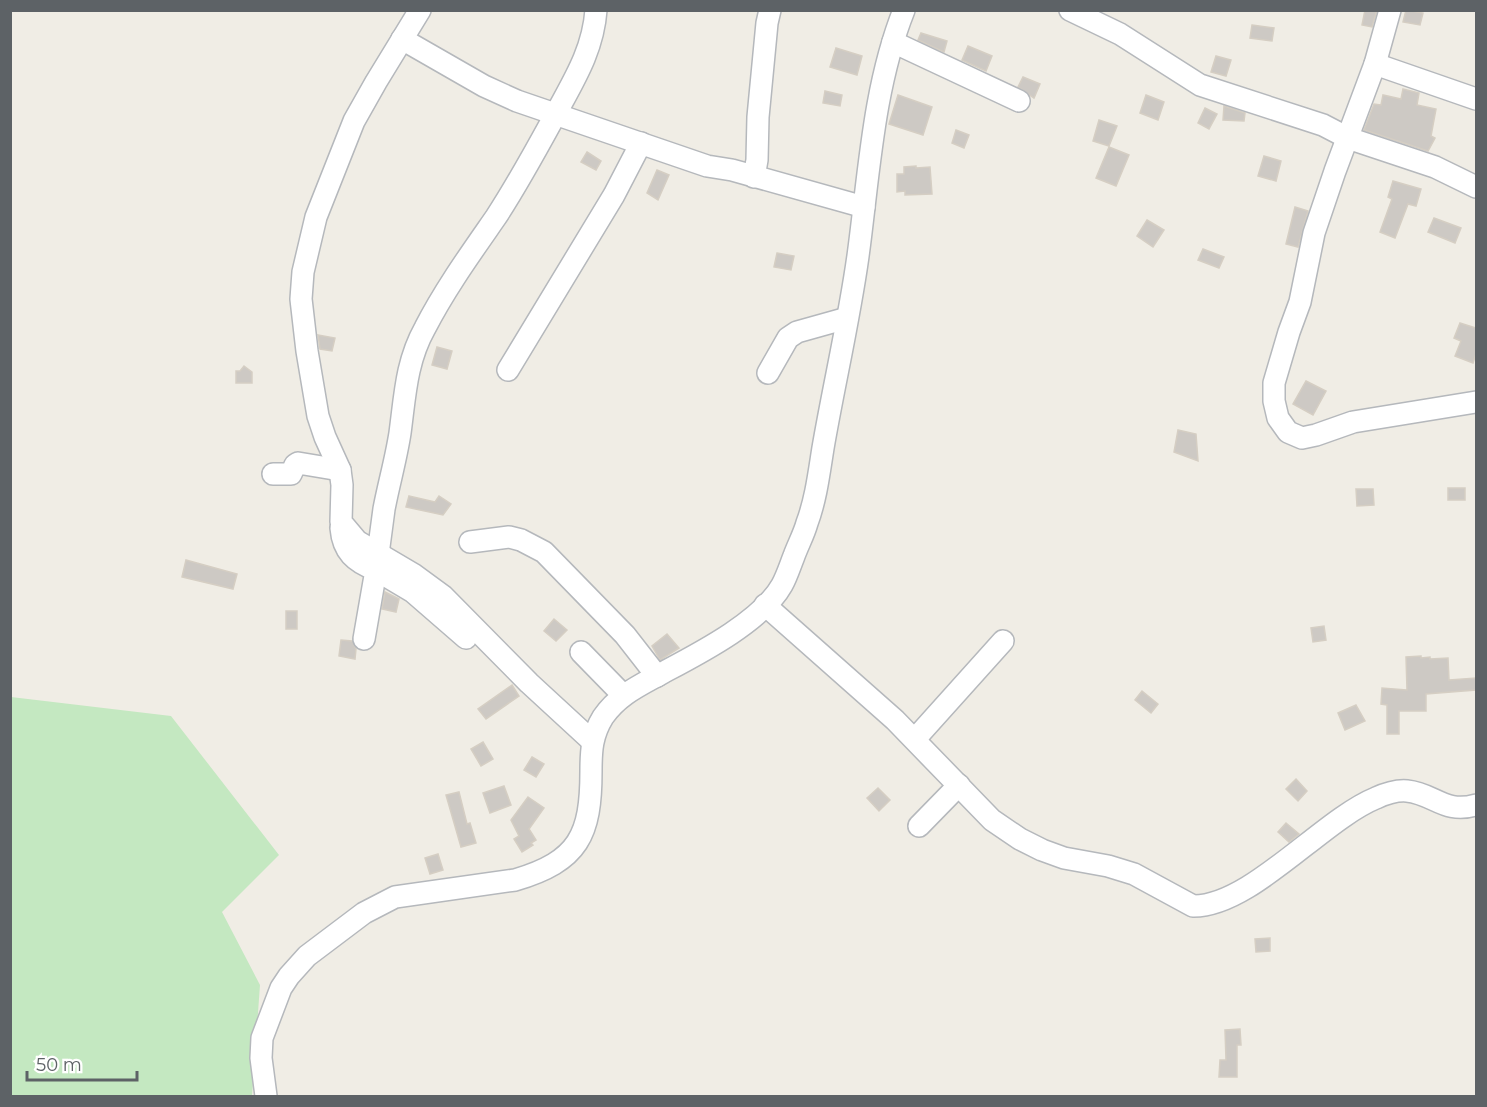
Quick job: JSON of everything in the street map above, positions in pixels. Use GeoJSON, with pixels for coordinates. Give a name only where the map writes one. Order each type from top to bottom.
{"type":"FeatureCollection","features":[{"type":"Feature","properties":{"kind":"street"},"geometry":{"type":"LineString","coordinates":[[420,10],[354,122],[316,217],[303,272],[301,298],[318,416],[340,470],[341,522],[377,562],[508,678]]}},
{"type":"Feature","properties":{"kind":"street"},"geometry":{"type":"LineString","coordinates":[[364,639],[384,508],[400,435],[407,375],[416,347],[431,318],[534,155],[579,74],[589,52],[595,27],[596,10]]}},
{"type":"Feature","properties":{"kind":"street"},"geometry":{"type":"LineString","coordinates":[[754,177],[770,10]]}},
{"type":"Feature","properties":{"kind":"street"},"geometry":{"type":"LineString","coordinates":[[266,1096],[261,1058],[262,1038],[281,988],[297,967],[347,924],[395,897],[515,880],[534,874],[565,857],[582,836],[591,789],[592,741],[605,715],[623,695],[742,626],[783,584],[808,523],[820,469],[856,270],[873,128],[893,42],[904,10]]}},
{"type":"Feature","properties":{"kind":"street"},"geometry":{"type":"LineString","coordinates":[[1070,10],[1120,34],[1200,85],[1323,125],[1348,138],[1435,167],[1476,187]]}},
{"type":"Feature","properties":{"kind":"street"},"geometry":{"type":"LineString","coordinates":[[1390,10],[1375,63],[1322,207],[1309,254],[1309,265],[1300,302],[1288,332],[1274,383],[1274,401],[1278,418],[1288,432],[1302,438],[1353,422],[1476,402]]}},
{"type":"Feature","properties":{"kind":"street"},"geometry":{"type":"LineString","coordinates":[[402,39],[484,86],[517,101],[707,166],[864,207]]}},
{"type":"Feature","properties":{"kind":"street"},"geometry":{"type":"LineString","coordinates":[[893,42],[1019,101]]}},
{"type":"Feature","properties":{"kind":"street"},"geometry":{"type":"LineString","coordinates":[[1375,63],[1476,99]]}},
{"type":"Feature","properties":{"kind":"street"},"geometry":{"type":"LineString","coordinates":[[508,370],[605,210],[641,143]]}},
{"type":"Feature","properties":{"kind":"street"},"geometry":{"type":"LineString","coordinates":[[768,373],[788,338],[797,332],[847,318]]}},
{"type":"Feature","properties":{"kind":"street"},"geometry":{"type":"LineString","coordinates":[[273,474],[291,474],[298,463],[340,470]]}},
{"type":"Feature","properties":{"kind":"street"},"geometry":{"type":"LineString","coordinates":[[471,542],[509,537],[521,540],[544,552],[625,635],[657,676]]}},
{"type":"Feature","properties":{"kind":"street"},"geometry":{"type":"LineString","coordinates":[[377,562],[413,574],[443,596],[529,683],[592,741]]}},
{"type":"Feature","properties":{"kind":"street"},"geometry":{"type":"LineString","coordinates":[[765,605],[915,739],[992,820],[1020,839],[1064,858],[1108,866],[1134,874],[1193,906],[1203,906],[1247,886],[1356,808],[1376,798],[1401,791],[1410,791],[1447,806],[1464,808],[1476,805]]}},
{"type":"Feature","properties":{"kind":"street"},"geometry":{"type":"LineString","coordinates":[[915,739],[1003,641]]}},
{"type":"Feature","properties":{"kind":"street"},"geometry":{"type":"LineString","coordinates":[[581,652],[623,695]]}},
{"type":"Feature","properties":{"kind":"street"},"geometry":{"type":"LineString","coordinates":[[919,826],[958,784]]}},
{"type":"Feature","properties":{"kind":"green space"},"geometry":{"type":"Polygon","coordinates":[[[11,697],[171,716],[279,855],[222,912],[260,985],[252,1096],[11,1096],[11,697]]]}},
{"type":"Feature","properties":{"kind":"building"},"geometry":{"type":"Polygon","coordinates":[[[1365,10],[1377,10],[1372,27],[1362,25],[1365,10]]]}},
{"type":"Feature","properties":{"kind":"building"},"geometry":{"type":"Polygon","coordinates":[[[1406,10],[1423,13],[1420,25],[1403,22],[1406,10]]]}},
{"type":"Feature","properties":{"kind":"building"},"geometry":{"type":"Polygon","coordinates":[[[1252,25],[1274,28],[1272,41],[1250,38],[1252,25]]]}},
{"type":"Feature","properties":{"kind":"building"},"geometry":{"type":"Polygon","coordinates":[[[921,33],[947,41],[944,52],[918,40],[921,33]]]}},
{"type":"Feature","properties":{"kind":"building"},"geometry":{"type":"Polygon","coordinates":[[[968,46],[992,56],[986,71],[962,60],[968,46]]]}},
{"type":"Feature","properties":{"kind":"building"},"geometry":{"type":"Polygon","coordinates":[[[836,48],[862,56],[857,75],[830,67],[836,48]]]}},
{"type":"Feature","properties":{"kind":"building"},"geometry":{"type":"Polygon","coordinates":[[[1216,56],[1231,60],[1226,76],[1211,72],[1216,56]]]}},
{"type":"Feature","properties":{"kind":"building"},"geometry":{"type":"Polygon","coordinates":[[[1023,77],[1040,84],[1034,98],[1018,87],[1023,77]]]}},
{"type":"Feature","properties":{"kind":"building"},"geometry":{"type":"Polygon","coordinates":[[[1403,89],[1419,93],[1417,105],[1436,109],[1431,136],[1435,138],[1428,151],[1364,130],[1374,104],[1381,105],[1383,95],[1401,99],[1403,89]]]}},
{"type":"Feature","properties":{"kind":"building"},"geometry":{"type":"Polygon","coordinates":[[[825,91],[842,95],[840,106],[823,103],[825,91]]]}},
{"type":"Feature","properties":{"kind":"building"},"geometry":{"type":"Polygon","coordinates":[[[898,95],[932,107],[923,135],[889,124],[898,95]]]}},
{"type":"Feature","properties":{"kind":"building"},"geometry":{"type":"Polygon","coordinates":[[[1146,95],[1164,102],[1158,120],[1140,113],[1146,95]]]}},
{"type":"Feature","properties":{"kind":"building"},"geometry":{"type":"Polygon","coordinates":[[[1224,106],[1245,113],[1244,121],[1223,120],[1224,106]]]}},
{"type":"Feature","properties":{"kind":"building"},"geometry":{"type":"Polygon","coordinates":[[[1205,108],[1217,114],[1209,129],[1198,123],[1205,108]]]}},
{"type":"Feature","properties":{"kind":"building"},"geometry":{"type":"Polygon","coordinates":[[[1099,120],[1117,126],[1109,146],[1093,141],[1099,120]]]}},
{"type":"Feature","properties":{"kind":"building"},"geometry":{"type":"Polygon","coordinates":[[[956,130],[969,135],[964,148],[952,143],[956,130]]]}},
{"type":"Feature","properties":{"kind":"building"},"geometry":{"type":"Polygon","coordinates":[[[1109,147],[1129,155],[1116,186],[1096,178],[1109,147]]]}},
{"type":"Feature","properties":{"kind":"building"},"geometry":{"type":"Polygon","coordinates":[[[587,152],[601,161],[596,170],[581,162],[587,152]]]}},
{"type":"Feature","properties":{"kind":"building"},"geometry":{"type":"Polygon","coordinates":[[[1264,156],[1281,161],[1276,181],[1258,176],[1264,156]]]}},
{"type":"Feature","properties":{"kind":"building"},"geometry":{"type":"Polygon","coordinates":[[[916,166],[916,168],[930,167],[932,194],[905,195],[905,191],[897,192],[897,174],[904,174],[904,167],[916,166]]]}},
{"type":"Feature","properties":{"kind":"building"},"geometry":{"type":"Polygon","coordinates":[[[657,170],[669,175],[658,200],[647,193],[657,170]]]}},
{"type":"Feature","properties":{"kind":"building"},"geometry":{"type":"Polygon","coordinates":[[[1393,181],[1421,189],[1416,206],[1408,204],[1395,238],[1380,232],[1392,199],[1388,197],[1393,181]]]}},
{"type":"Feature","properties":{"kind":"building"},"geometry":{"type":"Polygon","coordinates":[[[1295,207],[1308,211],[1298,247],[1286,244],[1295,207]]]}},
{"type":"Feature","properties":{"kind":"building"},"geometry":{"type":"Polygon","coordinates":[[[1434,218],[1461,228],[1455,243],[1428,232],[1434,218]]]}},
{"type":"Feature","properties":{"kind":"building"},"geometry":{"type":"Polygon","coordinates":[[[1147,220],[1164,230],[1153,247],[1137,236],[1147,220]]]}},
{"type":"Feature","properties":{"kind":"building"},"geometry":{"type":"Polygon","coordinates":[[[1203,249],[1224,257],[1219,268],[1198,260],[1203,249]]]}},
{"type":"Feature","properties":{"kind":"building"},"geometry":{"type":"Polygon","coordinates":[[[777,253],[794,256],[791,270],[774,267],[777,253]]]}},
{"type":"Feature","properties":{"kind":"building"},"geometry":{"type":"Polygon","coordinates":[[[1460,323],[1476,328],[1476,354],[1473,363],[1455,356],[1461,341],[1454,338],[1460,323]]]}},
{"type":"Feature","properties":{"kind":"building"},"geometry":{"type":"Polygon","coordinates":[[[318,335],[335,338],[332,351],[320,349],[318,335]]]}},
{"type":"Feature","properties":{"kind":"building"},"geometry":{"type":"Polygon","coordinates":[[[437,347],[452,351],[447,369],[432,365],[437,347]]]}},
{"type":"Feature","properties":{"kind":"building"},"geometry":{"type":"Polygon","coordinates":[[[244,366],[252,372],[252,383],[236,383],[236,371],[240,371],[244,366]]]}},
{"type":"Feature","properties":{"kind":"building"},"geometry":{"type":"Polygon","coordinates":[[[1306,381],[1326,391],[1313,415],[1293,404],[1306,381]]]}},
{"type":"Feature","properties":{"kind":"building"},"geometry":{"type":"Polygon","coordinates":[[[1178,430],[1196,434],[1198,461],[1174,452],[1178,430]]]}},
{"type":"Feature","properties":{"kind":"building"},"geometry":{"type":"Polygon","coordinates":[[[1448,488],[1465,488],[1465,500],[1448,500],[1448,488]]]}},
{"type":"Feature","properties":{"kind":"building"},"geometry":{"type":"Polygon","coordinates":[[[1356,489],[1373,489],[1374,505],[1357,506],[1356,489]]]}},
{"type":"Feature","properties":{"kind":"building"},"geometry":{"type":"Polygon","coordinates":[[[409,496],[435,502],[439,496],[451,504],[443,515],[406,507],[409,496]]]}},
{"type":"Feature","properties":{"kind":"building"},"geometry":{"type":"Polygon","coordinates":[[[186,560],[237,574],[233,589],[182,577],[186,560]]]}},
{"type":"Feature","properties":{"kind":"building"},"geometry":{"type":"Polygon","coordinates":[[[385,592],[399,599],[396,612],[382,609],[385,592]]]}},
{"type":"Feature","properties":{"kind":"building"},"geometry":{"type":"Polygon","coordinates":[[[286,611],[297,611],[297,629],[286,629],[286,611]]]}},
{"type":"Feature","properties":{"kind":"building"},"geometry":{"type":"Polygon","coordinates":[[[554,619],[567,630],[556,641],[544,631],[554,619]]]}},
{"type":"Feature","properties":{"kind":"building"},"geometry":{"type":"Polygon","coordinates":[[[1324,626],[1326,640],[1313,642],[1311,628],[1324,626]]]}},
{"type":"Feature","properties":{"kind":"building"},"geometry":{"type":"Polygon","coordinates":[[[667,634],[679,648],[660,660],[652,646],[667,634]]]}},
{"type":"Feature","properties":{"kind":"building"},"geometry":{"type":"Polygon","coordinates":[[[341,640],[352,641],[356,649],[355,659],[339,656],[341,640]]]}},
{"type":"Feature","properties":{"kind":"building"},"geometry":{"type":"Polygon","coordinates":[[[1421,656],[1421,658],[1430,657],[1430,659],[1448,658],[1449,680],[1476,678],[1476,690],[1426,694],[1426,711],[1399,711],[1399,734],[1387,734],[1387,705],[1381,704],[1382,688],[1407,690],[1406,657],[1421,656]]]}},
{"type":"Feature","properties":{"kind":"building"},"geometry":{"type":"Polygon","coordinates":[[[512,685],[519,696],[486,719],[478,709],[512,685]]]}},
{"type":"Feature","properties":{"kind":"building"},"geometry":{"type":"Polygon","coordinates":[[[1142,691],[1158,704],[1151,713],[1135,700],[1142,691]]]}},
{"type":"Feature","properties":{"kind":"building"},"geometry":{"type":"Polygon","coordinates":[[[1356,705],[1365,721],[1345,730],[1338,713],[1356,705]]]}},
{"type":"Feature","properties":{"kind":"building"},"geometry":{"type":"Polygon","coordinates":[[[483,742],[493,759],[481,766],[471,749],[483,742]]]}},
{"type":"Feature","properties":{"kind":"building"},"geometry":{"type":"Polygon","coordinates":[[[532,757],[544,764],[536,777],[524,770],[532,757]]]}},
{"type":"Feature","properties":{"kind":"building"},"geometry":{"type":"Polygon","coordinates":[[[1296,779],[1307,791],[1298,801],[1286,789],[1296,779]]]}},
{"type":"Feature","properties":{"kind":"building"},"geometry":{"type":"Polygon","coordinates":[[[504,786],[511,805],[490,813],[483,793],[504,786]]]}},
{"type":"Feature","properties":{"kind":"building"},"geometry":{"type":"Polygon","coordinates":[[[878,788],[890,800],[879,811],[867,798],[878,788]]]}},
{"type":"Feature","properties":{"kind":"building"},"geometry":{"type":"Polygon","coordinates":[[[459,792],[467,824],[470,823],[476,843],[461,847],[446,795],[459,792]]]}},
{"type":"Feature","properties":{"kind":"building"},"geometry":{"type":"Polygon","coordinates":[[[528,797],[544,808],[529,829],[536,840],[531,843],[533,845],[522,852],[514,839],[519,836],[511,820],[528,797]]]}},
{"type":"Feature","properties":{"kind":"building"},"geometry":{"type":"Polygon","coordinates":[[[1286,823],[1299,834],[1289,842],[1278,832],[1286,823]]]}},
{"type":"Feature","properties":{"kind":"building"},"geometry":{"type":"Polygon","coordinates":[[[438,854],[443,870],[430,874],[425,858],[438,854]]]}},
{"type":"Feature","properties":{"kind":"building"},"geometry":{"type":"Polygon","coordinates":[[[1270,938],[1270,951],[1256,952],[1255,939],[1270,938]]]}},
{"type":"Feature","properties":{"kind":"building"},"geometry":{"type":"Polygon","coordinates":[[[1240,1029],[1241,1045],[1237,1045],[1237,1077],[1219,1077],[1220,1060],[1226,1060],[1225,1030],[1240,1029]]]}}]}
